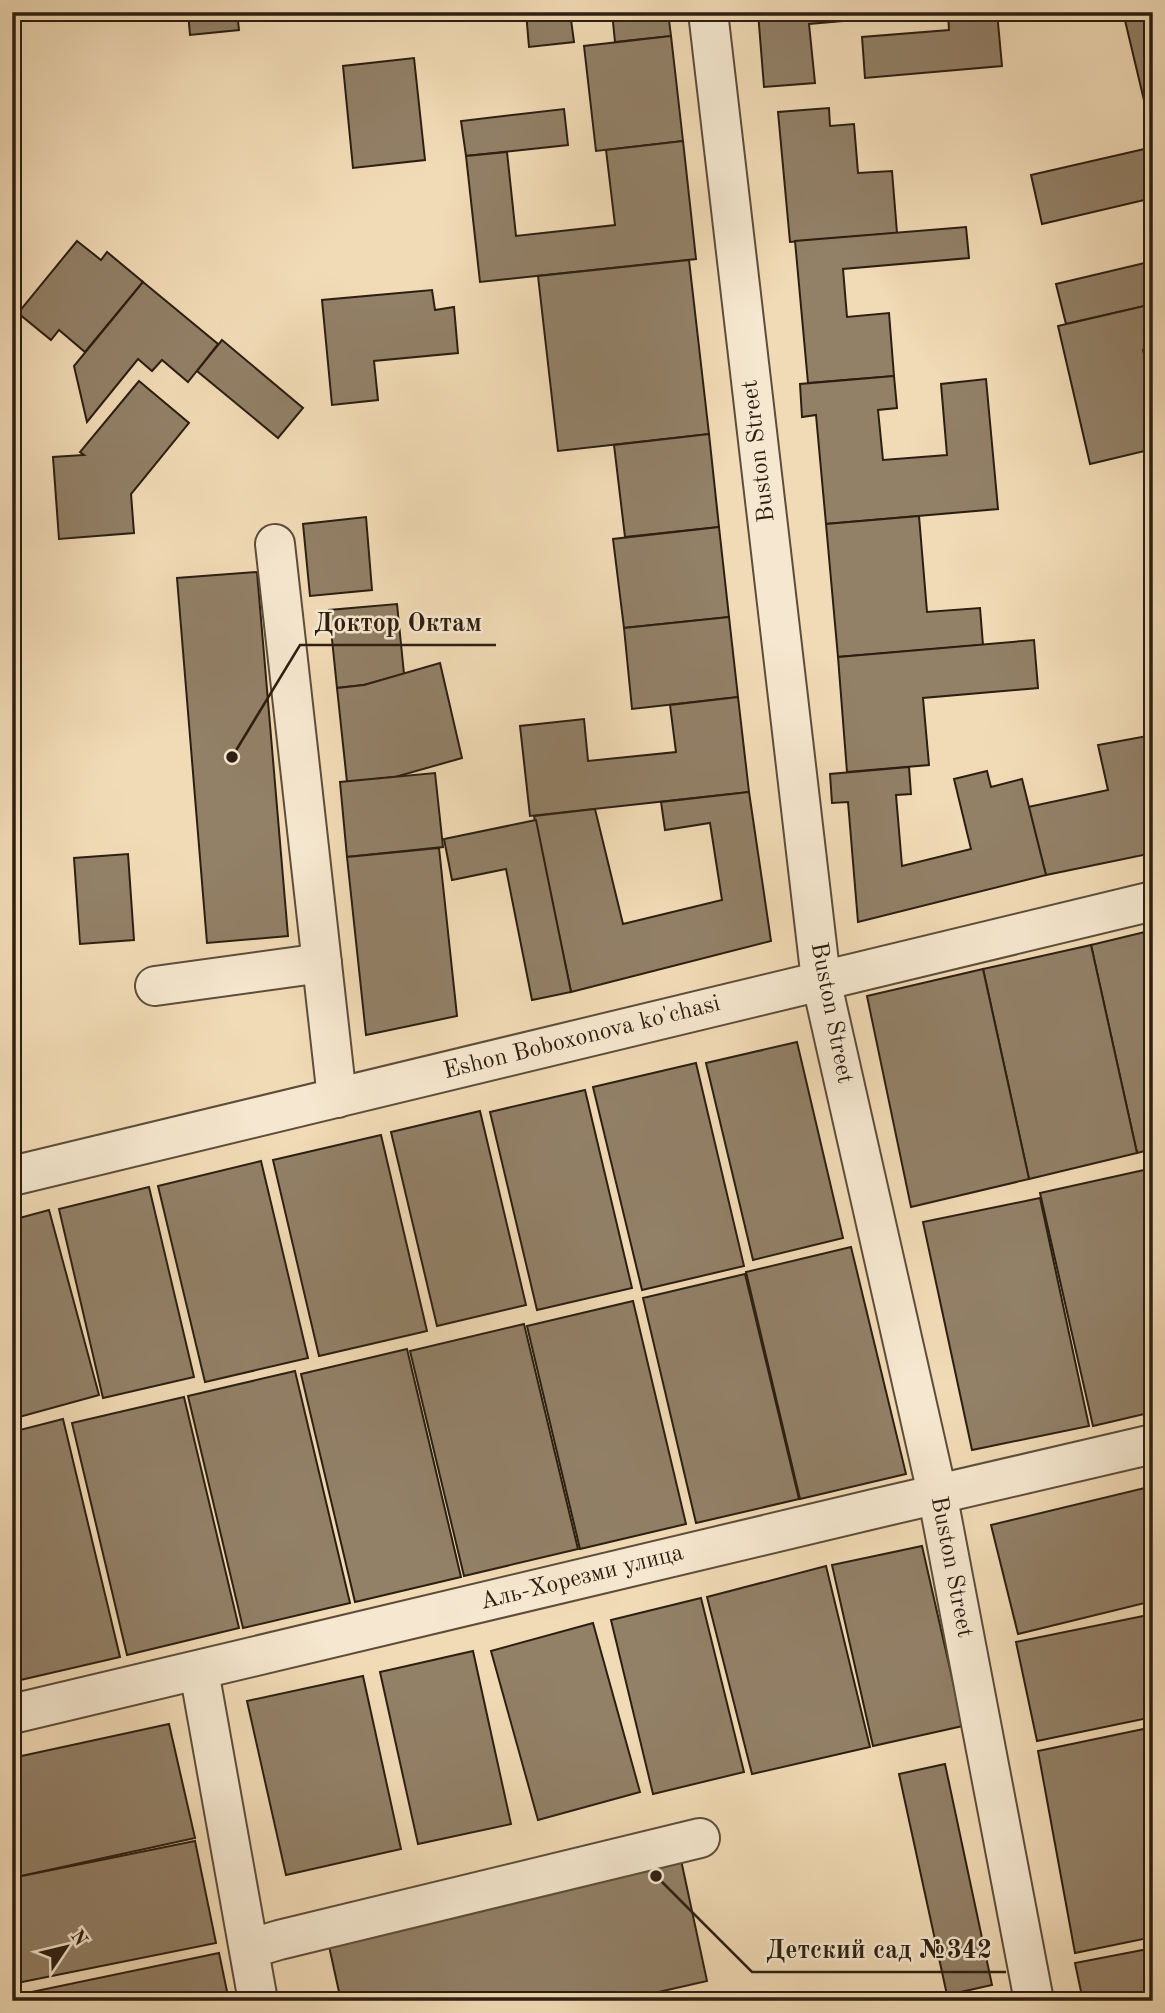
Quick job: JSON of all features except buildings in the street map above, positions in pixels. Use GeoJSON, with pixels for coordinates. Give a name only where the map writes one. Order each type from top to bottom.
{"type":"FeatureCollection","features":[{"type":"Feature","properties":{"kind":"street","name":"Buston Street"},"geometry":{"type":"LineString","coordinates":[[708,12],[821,981],[937,1493],[1034,2001]]}},
{"type":"Feature","properties":{"kind":"street"},"geometry":{"type":"LineString","coordinates":[[275,544],[337,1098]]}},
{"type":"Feature","properties":{"kind":"street","name":"Eshon Boboxonova ko'chasi"},"geometry":{"type":"LineString","coordinates":[[12,1176],[1153,901]]}},
{"type":"Feature","properties":{"kind":"street"},"geometry":{"type":"LineString","coordinates":[[155,986],[322,964]]}},
{"type":"Feature","properties":{"kind":"street","name":"Аль-Хорезми улица"},"geometry":{"type":"LineString","coordinates":[[12,1714],[1153,1444]]}},
{"type":"Feature","properties":{"kind":"street"},"geometry":{"type":"LineString","coordinates":[[199,1671],[258,2001]]}},
{"type":"Feature","properties":{"kind":"street"},"geometry":{"type":"LineString","coordinates":[[249,1949],[699,1838]]}},
{"type":"Feature","properties":{"kind":"place","name":"Доктор Октам"},"geometry":{"type":"Point","coordinates":[232,757]}},
{"type":"Feature","properties":{"kind":"place","name":"Детский сад №342"},"geometry":{"type":"Point","coordinates":[656,1876]}}]}
